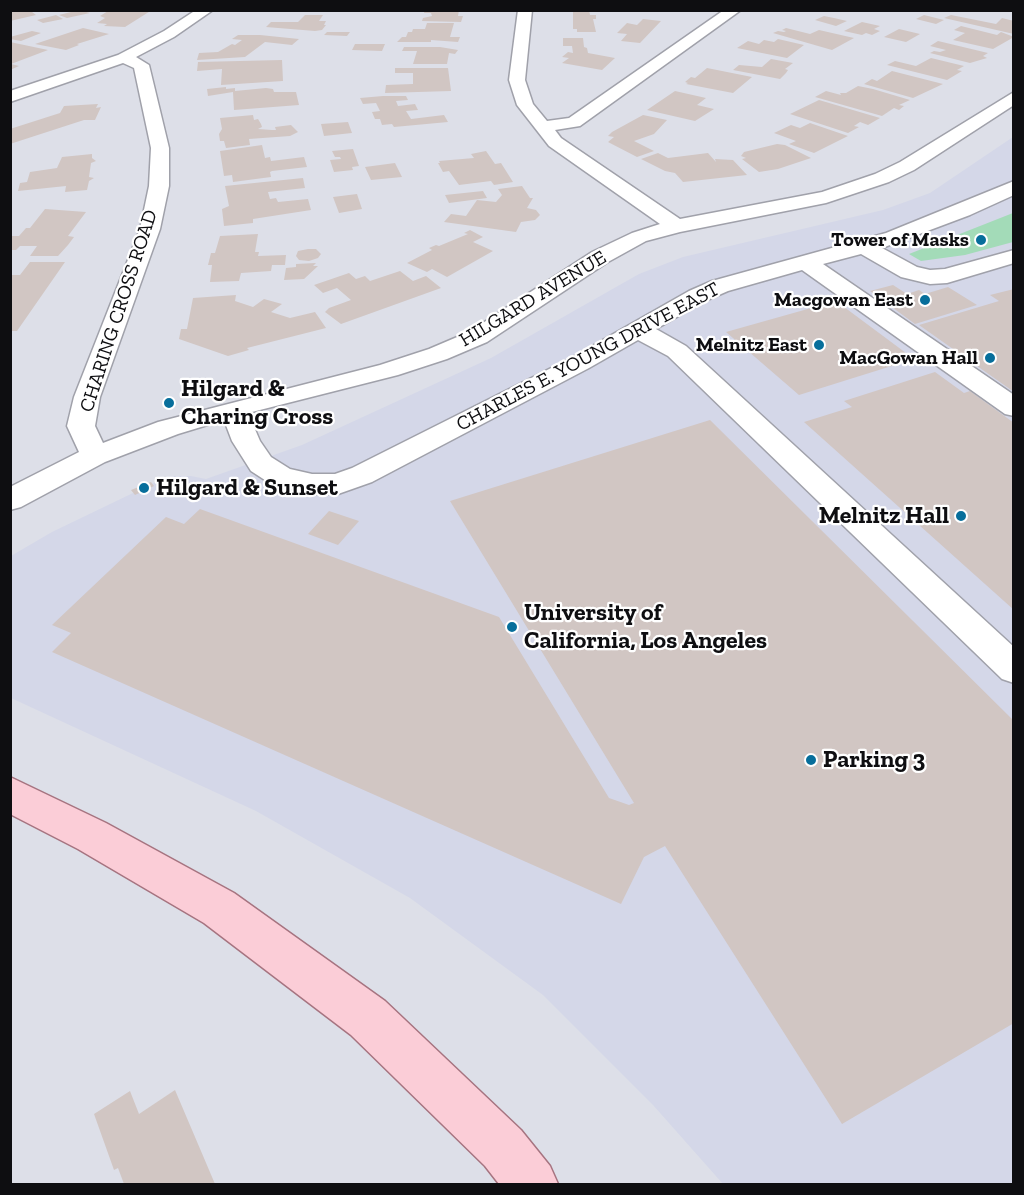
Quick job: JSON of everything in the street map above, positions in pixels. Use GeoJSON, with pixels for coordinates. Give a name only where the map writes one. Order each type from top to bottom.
{"type":"FeatureCollection","features":[{"type":"Feature","properties":{"kind":"main road"},"geometry":{"type":"LineString","coordinates":[[10,794],[92,836],[219,908],[368,1018],[503,1148],[532,1185]]}},
{"type":"Feature","properties":{"kind":"street"},"geometry":{"type":"LineString","coordinates":[[10,97],[123,58],[169,34],[206,10]]}},
{"type":"Feature","properties":{"kind":"street"},"geometry":{"type":"LineString","coordinates":[[525,10],[517,80],[525,105],[555,142],[676,226]]}},
{"type":"Feature","properties":{"kind":"street"},"geometry":{"type":"LineString","coordinates":[[542,127],[574,122],[734,10]]}},
{"type":"Feature","properties":{"kind":"street","name":"CHARING CROSS ROAD"},"geometry":{"type":"LineString","coordinates":[[95,456],[81,426],[87,397],[150,229],[159,186],[160,148],[141,65],[123,58]]}},
{"type":"Feature","properties":{"kind":"street","name":"HILGARD AVENUE"},"geometry":{"type":"LineString","coordinates":[[10,500],[95,456],[168,428],[233,409],[388,370],[438,354],[478,337],[600,257],[639,237],[676,226],[787,206],[860,186],[907,166],[1014,96]]}},
{"type":"Feature","properties":{"kind":"street","name":"CHARLES E. YOUNG DRIVE EAST"},"geometry":{"type":"LineString","coordinates":[[233,409],[246,441],[261,464],[281,477],[312,484],[338,484],[362,475],[580,363],[697,296],[720,286],[865,247],[963,211],[1014,187]]}},
{"type":"Feature","properties":{"kind":"street"},"geometry":{"type":"LineString","coordinates":[[865,247],[909,272],[930,277],[947,276],[1014,256]]}},
{"type":"Feature","properties":{"kind":"street"},"geometry":{"type":"LineString","coordinates":[[806,263],[1014,408]]}},
{"type":"Feature","properties":{"kind":"street"},"geometry":{"type":"LineString","coordinates":[[639,330],[677,351],[1014,669]]}},
{"type":"Feature","properties":{"kind":"shaded area","name":"University of California, Los Angeles"},"geometry":{"type":"Polygon","coordinates":[[[1013,137],[1013,1184],[723,1184],[653,1105],[543,995],[410,898],[256,811],[11,698],[11,556],[52,532],[160,480],[174,476],[206,479],[302,445],[491,358],[639,274],[683,257],[883,210],[930,193],[1013,137]]]}},
{"type":"Feature","properties":{"kind":"green space"},"geometry":{"type":"Polygon","coordinates":[[[1013,213],[1013,242],[965,255],[921,261],[909,254],[1013,213]]]}},
{"type":"Feature","properties":{"kind":"building"},"geometry":{"type":"Polygon","coordinates":[[[36,10],[32,12],[36,15],[10,21],[10,12],[36,10]]]}},
{"type":"Feature","properties":{"kind":"building"},"geometry":{"type":"Polygon","coordinates":[[[79,10],[90,13],[67,18],[59,15],[79,10]]]}},
{"type":"Feature","properties":{"kind":"building"},"geometry":{"type":"Polygon","coordinates":[[[152,10],[125,27],[104,26],[107,24],[97,23],[105,18],[100,16],[108,11],[152,10]]]}},
{"type":"Feature","properties":{"kind":"building"},"geometry":{"type":"Polygon","coordinates":[[[425,10],[459,10],[458,16],[463,16],[461,22],[422,21],[423,18],[432,16],[431,13],[424,13],[425,10]]]}},
{"type":"Feature","properties":{"kind":"building"},"geometry":{"type":"Polygon","coordinates":[[[573,10],[589,10],[590,15],[596,15],[596,19],[593,19],[596,32],[577,32],[577,29],[573,29],[573,10]]]}},
{"type":"Feature","properties":{"kind":"building"},"geometry":{"type":"Polygon","coordinates":[[[56,15],[63,19],[43,23],[37,20],[56,15]]]}},
{"type":"Feature","properties":{"kind":"building"},"geometry":{"type":"Polygon","coordinates":[[[305,15],[323,15],[319,21],[326,21],[324,25],[326,25],[322,30],[315,31],[266,27],[271,22],[298,22],[305,15]]]}},
{"type":"Feature","properties":{"kind":"building"},"geometry":{"type":"Polygon","coordinates":[[[924,15],[944,20],[936,24],[916,19],[924,15]]]}},
{"type":"Feature","properties":{"kind":"building"},"geometry":{"type":"Polygon","coordinates":[[[951,15],[996,24],[1002,18],[1014,21],[1014,34],[944,18],[951,15]]]}},
{"type":"Feature","properties":{"kind":"building"},"geometry":{"type":"Polygon","coordinates":[[[824,16],[847,21],[836,26],[815,20],[824,16]]]}},
{"type":"Feature","properties":{"kind":"building"},"geometry":{"type":"Polygon","coordinates":[[[643,19],[661,21],[640,43],[621,41],[627,34],[617,33],[627,23],[637,25],[643,19]]]}},
{"type":"Feature","properties":{"kind":"building"},"geometry":{"type":"Polygon","coordinates":[[[862,22],[880,26],[874,29],[880,31],[872,35],[866,33],[862,35],[844,31],[862,22]]]}},
{"type":"Feature","properties":{"kind":"building"},"geometry":{"type":"Polygon","coordinates":[[[427,23],[454,23],[450,37],[460,37],[458,42],[431,40],[431,42],[397,42],[413,29],[425,29],[427,23]]]}},
{"type":"Feature","properties":{"kind":"building"},"geometry":{"type":"Polygon","coordinates":[[[961,26],[997,35],[1001,32],[1014,37],[993,49],[953,40],[965,33],[954,30],[961,26]]]}},
{"type":"Feature","properties":{"kind":"building"},"geometry":{"type":"Polygon","coordinates":[[[83,28],[109,34],[66,50],[35,44],[83,28]]]}},
{"type":"Feature","properties":{"kind":"building"},"geometry":{"type":"Polygon","coordinates":[[[786,28],[810,34],[819,30],[854,38],[832,50],[773,33],[784,32],[786,31],[782,30],[786,28]]]}},
{"type":"Feature","properties":{"kind":"building"},"geometry":{"type":"Polygon","coordinates":[[[899,29],[920,34],[906,42],[884,37],[899,29]]]}},
{"type":"Feature","properties":{"kind":"building"},"geometry":{"type":"Polygon","coordinates":[[[32,31],[41,33],[21,41],[10,39],[10,37],[32,31]]]}},
{"type":"Feature","properties":{"kind":"building"},"geometry":{"type":"Polygon","coordinates":[[[327,32],[350,32],[347,36],[324,35],[327,32]]]}},
{"type":"Feature","properties":{"kind":"building"},"geometry":{"type":"Polygon","coordinates":[[[238,35],[299,39],[292,45],[265,42],[245,57],[197,60],[199,53],[218,52],[232,44],[235,45],[242,40],[232,39],[238,35]]]}},
{"type":"Feature","properties":{"kind":"building"},"geometry":{"type":"Polygon","coordinates":[[[563,38],[583,38],[584,47],[587,48],[588,53],[615,58],[602,70],[562,63],[569,58],[562,57],[568,52],[573,53],[572,46],[563,46],[563,38]]]}},
{"type":"Feature","properties":{"kind":"building"},"geometry":{"type":"Polygon","coordinates":[[[778,39],[804,45],[787,58],[737,48],[748,41],[759,44],[764,40],[774,42],[778,39]]]}},
{"type":"Feature","properties":{"kind":"building"},"geometry":{"type":"Polygon","coordinates":[[[938,41],[988,53],[983,56],[987,58],[970,63],[930,53],[946,50],[930,46],[938,41]]]}},
{"type":"Feature","properties":{"kind":"building"},"geometry":{"type":"Polygon","coordinates":[[[10,42],[48,50],[11,64],[19,66],[10,70],[10,42]]]}},
{"type":"Feature","properties":{"kind":"building"},"geometry":{"type":"Polygon","coordinates":[[[355,44],[385,44],[382,51],[352,50],[355,44]]]}},
{"type":"Feature","properties":{"kind":"building"},"geometry":{"type":"Polygon","coordinates":[[[404,47],[440,47],[458,50],[455,54],[449,53],[447,64],[413,64],[417,51],[402,51],[404,47]]]}},
{"type":"Feature","properties":{"kind":"building"},"geometry":{"type":"Polygon","coordinates":[[[931,58],[964,66],[957,70],[962,71],[947,80],[887,65],[895,61],[916,66],[931,58]]]}},
{"type":"Feature","properties":{"kind":"building"},"geometry":{"type":"Polygon","coordinates":[[[771,59],[793,63],[785,69],[788,70],[780,79],[733,70],[739,65],[762,67],[771,59]]]}},
{"type":"Feature","properties":{"kind":"building"},"geometry":{"type":"Polygon","coordinates":[[[282,60],[283,81],[221,85],[222,69],[197,71],[198,62],[282,60]]]}},
{"type":"Feature","properties":{"kind":"building"},"geometry":{"type":"Polygon","coordinates":[[[395,68],[448,68],[451,91],[385,93],[386,85],[413,84],[413,73],[395,73],[395,68]]]}},
{"type":"Feature","properties":{"kind":"building"},"geometry":{"type":"Polygon","coordinates":[[[707,68],[752,77],[733,93],[686,84],[688,83],[685,82],[691,77],[695,78],[707,68]]]}},
{"type":"Feature","properties":{"kind":"building"},"geometry":{"type":"Polygon","coordinates":[[[892,71],[943,84],[913,98],[864,84],[872,79],[877,81],[892,71]]]}},
{"type":"Feature","properties":{"kind":"building"},"geometry":{"type":"Polygon","coordinates":[[[858,86],[910,100],[899,105],[904,106],[899,110],[894,108],[882,116],[815,97],[826,91],[841,95],[840,93],[846,93],[858,86]]]}},
{"type":"Feature","properties":{"kind":"building"},"geometry":{"type":"Polygon","coordinates":[[[226,87],[226,89],[235,88],[235,91],[266,88],[273,89],[274,92],[296,92],[299,105],[234,110],[233,92],[208,96],[207,89],[226,87]]]}},
{"type":"Feature","properties":{"kind":"building"},"geometry":{"type":"Polygon","coordinates":[[[675,91],[706,98],[697,105],[714,109],[695,121],[647,110],[675,91]]]}},
{"type":"Feature","properties":{"kind":"building"},"geometry":{"type":"Polygon","coordinates":[[[406,96],[408,100],[396,101],[398,106],[415,104],[418,110],[406,111],[411,119],[444,115],[448,122],[394,127],[392,124],[382,125],[380,119],[375,119],[372,112],[380,111],[376,103],[363,104],[360,98],[406,96]]]}},
{"type":"Feature","properties":{"kind":"building"},"geometry":{"type":"Polygon","coordinates":[[[819,100],[880,118],[868,125],[860,122],[854,126],[859,127],[848,133],[790,114],[819,100]]]}},
{"type":"Feature","properties":{"kind":"building"},"geometry":{"type":"Polygon","coordinates":[[[98,104],[96,108],[101,107],[95,120],[84,120],[10,144],[10,129],[60,113],[64,106],[98,104]]]}},
{"type":"Feature","properties":{"kind":"building"},"geometry":{"type":"Polygon","coordinates":[[[253,115],[254,120],[258,119],[261,124],[262,127],[258,129],[276,130],[275,127],[291,125],[298,132],[290,136],[249,139],[250,145],[226,148],[224,141],[220,141],[219,134],[222,129],[220,118],[253,115]]]}},
{"type":"Feature","properties":{"kind":"building"},"geometry":{"type":"Polygon","coordinates":[[[643,115],[667,120],[654,134],[634,141],[654,151],[637,157],[608,142],[614,137],[608,136],[612,132],[643,115]]]}},
{"type":"Feature","properties":{"kind":"building"},"geometry":{"type":"Polygon","coordinates":[[[348,122],[352,133],[324,136],[321,124],[348,122]]]}},
{"type":"Feature","properties":{"kind":"building"},"geometry":{"type":"Polygon","coordinates":[[[810,123],[848,136],[814,153],[789,144],[796,141],[774,133],[791,125],[800,128],[810,123]]]}},
{"type":"Feature","properties":{"kind":"building"},"geometry":{"type":"Polygon","coordinates":[[[777,144],[785,145],[811,158],[778,169],[759,172],[742,159],[746,158],[741,156],[744,152],[777,144]]]}},
{"type":"Feature","properties":{"kind":"building"},"geometry":{"type":"Polygon","coordinates":[[[262,145],[265,158],[270,157],[271,161],[304,157],[307,167],[272,171],[270,172],[271,177],[233,182],[232,175],[224,176],[220,151],[262,145]]]}},
{"type":"Feature","properties":{"kind":"building"},"geometry":{"type":"Polygon","coordinates":[[[353,149],[359,166],[352,167],[353,170],[334,172],[330,160],[341,159],[335,157],[332,151],[353,149]]]}},
{"type":"Feature","properties":{"kind":"building"},"geometry":{"type":"Polygon","coordinates":[[[486,151],[495,164],[501,163],[513,182],[494,185],[491,181],[459,185],[449,171],[443,172],[438,163],[439,161],[474,158],[471,154],[486,151]]]}},
{"type":"Feature","properties":{"kind":"building"},"geometry":{"type":"Polygon","coordinates":[[[658,153],[668,158],[708,153],[716,162],[715,159],[733,160],[747,175],[683,182],[675,173],[665,171],[641,159],[658,153]]]}},
{"type":"Feature","properties":{"kind":"building"},"geometry":{"type":"Polygon","coordinates":[[[92,154],[92,158],[96,161],[91,163],[89,177],[94,178],[89,181],[87,190],[65,192],[66,186],[18,191],[20,183],[27,182],[30,172],[57,168],[62,157],[92,154]]]}},
{"type":"Feature","properties":{"kind":"building"},"geometry":{"type":"Polygon","coordinates":[[[395,163],[402,177],[371,180],[365,167],[395,163]]]}},
{"type":"Feature","properties":{"kind":"building"},"geometry":{"type":"Polygon","coordinates":[[[303,178],[305,188],[268,192],[270,199],[276,198],[278,202],[308,199],[311,210],[253,219],[253,223],[224,226],[222,209],[229,206],[225,186],[303,178]]]}},
{"type":"Feature","properties":{"kind":"building"},"geometry":{"type":"Polygon","coordinates":[[[522,186],[530,198],[533,198],[527,208],[536,210],[540,215],[535,220],[521,222],[516,232],[444,222],[451,214],[466,216],[477,200],[496,202],[502,195],[498,189],[522,186]]]}},
{"type":"Feature","properties":{"kind":"building"},"geometry":{"type":"Polygon","coordinates":[[[483,191],[487,198],[449,203],[445,195],[483,191]]]}},
{"type":"Feature","properties":{"kind":"building"},"geometry":{"type":"Polygon","coordinates":[[[357,194],[362,209],[339,213],[333,197],[357,194]]]}},
{"type":"Feature","properties":{"kind":"building"},"geometry":{"type":"Polygon","coordinates":[[[45,209],[86,212],[68,236],[74,237],[58,256],[30,256],[37,246],[20,246],[16,250],[10,250],[10,236],[19,236],[26,228],[30,228],[45,209]]]}},
{"type":"Feature","properties":{"kind":"building"},"geometry":{"type":"Polygon","coordinates":[[[470,230],[483,237],[473,242],[493,251],[447,277],[432,269],[427,272],[407,263],[432,250],[429,248],[468,234],[464,233],[470,230]]]}},
{"type":"Feature","properties":{"kind":"building"},"geometry":{"type":"Polygon","coordinates":[[[258,234],[255,252],[259,252],[258,256],[286,255],[285,265],[272,265],[271,271],[241,273],[239,281],[210,282],[212,265],[208,265],[211,253],[215,253],[220,236],[258,234]]]}},
{"type":"Feature","properties":{"kind":"building"},"geometry":{"type":"Polygon","coordinates":[[[316,249],[321,254],[318,258],[309,261],[299,260],[296,256],[298,251],[316,249]]]}},
{"type":"Feature","properties":{"kind":"building"},"geometry":{"type":"Polygon","coordinates":[[[30,262],[65,262],[17,331],[10,331],[10,275],[20,275],[30,262]]]}},
{"type":"Feature","properties":{"kind":"building"},"geometry":{"type":"Polygon","coordinates":[[[316,263],[313,266],[318,266],[304,279],[284,280],[286,268],[296,267],[296,264],[316,263]]]}},
{"type":"Feature","properties":{"kind":"building"},"geometry":{"type":"Polygon","coordinates":[[[400,271],[413,281],[426,276],[441,288],[341,324],[325,312],[329,308],[351,300],[337,288],[323,293],[314,285],[349,273],[356,279],[365,276],[370,281],[400,271]]]}},
{"type":"Feature","properties":{"kind":"building","name":"Macgowan East"},"geometry":{"type":"Polygon","coordinates":[[[893,285],[907,294],[919,290],[925,294],[948,287],[977,305],[915,324],[870,291],[893,285]]]}},
{"type":"Feature","properties":{"kind":"building","name":"MacGowan Hall"},"geometry":{"type":"Polygon","coordinates":[[[1014,289],[1014,392],[919,325],[999,301],[990,295],[1014,289]]]}},
{"type":"Feature","properties":{"kind":"building"},"geometry":{"type":"Polygon","coordinates":[[[236,295],[235,301],[253,307],[264,299],[282,304],[271,312],[290,318],[315,312],[326,328],[247,348],[249,350],[228,356],[179,339],[181,329],[187,329],[193,298],[236,295]]]}},
{"type":"Feature","properties":{"kind":"building","name":"Melnitz East"},"geometry":{"type":"Polygon","coordinates":[[[836,301],[914,359],[799,395],[726,332],[836,301]]]}},
{"type":"Feature","properties":{"kind":"building","name":"Melnitz Hall"},"geometry":{"type":"Polygon","coordinates":[[[935,372],[964,393],[970,391],[1014,423],[1014,610],[804,422],[852,407],[844,401],[935,372]]]}},
{"type":"Feature","properties":{"kind":"building","name":"Parking 3"},"geometry":{"type":"Polygon","coordinates":[[[710,420],[1014,721],[1014,1023],[842,1124],[665,846],[644,857],[621,904],[52,652],[71,633],[52,625],[166,517],[184,524],[200,509],[499,617],[609,798],[629,805],[634,803],[450,501],[710,420]]]}},
{"type":"Feature","properties":{"kind":"building"},"geometry":{"type":"Polygon","coordinates":[[[151,482],[154,486],[135,495],[131,490],[151,482]]]}},
{"type":"Feature","properties":{"kind":"building"},"geometry":{"type":"Polygon","coordinates":[[[329,511],[359,521],[338,545],[308,534],[329,511]]]}},
{"type":"Feature","properties":{"kind":"building"},"geometry":{"type":"Polygon","coordinates":[[[175,1090],[215,1184],[124,1184],[118,1168],[114,1170],[94,1114],[130,1091],[139,1114],[175,1090]]]}},
{"type":"Feature","properties":{"kind":"place","name":"Tower of Masks"},"geometry":{"type":"Point","coordinates":[981,240]}},
{"type":"Feature","properties":{"kind":"place","name":"Macgowan East"},"geometry":{"type":"Point","coordinates":[925,300]}},
{"type":"Feature","properties":{"kind":"place","name":"Melnitz East"},"geometry":{"type":"Point","coordinates":[819,345]}},
{"type":"Feature","properties":{"kind":"place","name":"MacGowan Hall"},"geometry":{"type":"Point","coordinates":[990,358]}},
{"type":"Feature","properties":{"kind":"place","name":"Hilgard & Charing Cross"},"geometry":{"type":"Point","coordinates":[169,403]}},
{"type":"Feature","properties":{"kind":"place","name":"Hilgard & Sunset"},"geometry":{"type":"Point","coordinates":[144,488]}},
{"type":"Feature","properties":{"kind":"place","name":"Melnitz Hall"},"geometry":{"type":"Point","coordinates":[961,516]}},
{"type":"Feature","properties":{"kind":"place","name":"University of California, Los Angeles"},"geometry":{"type":"Point","coordinates":[512,627]}},
{"type":"Feature","properties":{"kind":"place","name":"Parking 3"},"geometry":{"type":"Point","coordinates":[811,760]}}]}
